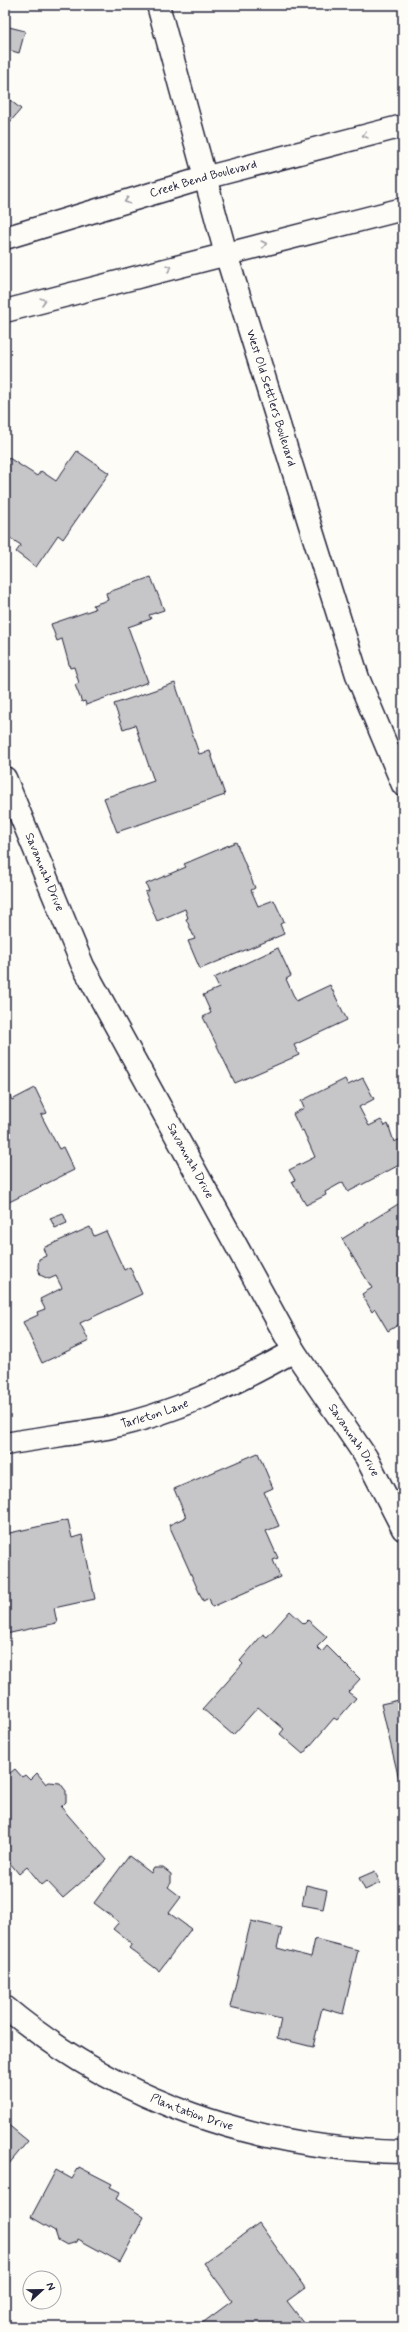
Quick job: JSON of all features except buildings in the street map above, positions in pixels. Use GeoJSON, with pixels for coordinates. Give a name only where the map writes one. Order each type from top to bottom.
{"type":"FeatureCollection","features":[{"type":"Feature","properties":{"kind":"street","name":"West Old Settlers Boulevard"},"geometry":{"type":"LineString","coordinates":[[158,5],[204,178],[226,254],[358,678],[403,785]]}},
{"type":"Feature","properties":{"kind":"street","name":"Creek Bend Boulevard"},"geometry":{"type":"LineString","coordinates":[[5,238],[204,178],[403,126]]}},
{"type":"Feature","properties":{"kind":"street"},"geometry":{"type":"LineString","coordinates":[[5,311],[403,209]]}},
{"type":"Feature","properties":{"kind":"street","name":"Savannah Drive"},"geometry":{"type":"LineString","coordinates":[[5,778],[83,966],[294,1351],[366,1457],[403,1529]]}},
{"type":"Feature","properties":{"kind":"street","name":"Tarleton Lane"},"geometry":{"type":"LineString","coordinates":[[5,1444],[108,1428],[163,1412],[244,1379],[294,1351]]}},
{"type":"Feature","properties":{"kind":"street","name":"Plantation Drive"},"geometry":{"type":"LineString","coordinates":[[5,2007],[25,2024],[70,2054],[117,2082],[216,2124],[268,2137],[322,2146],[403,2152]]}}]}
